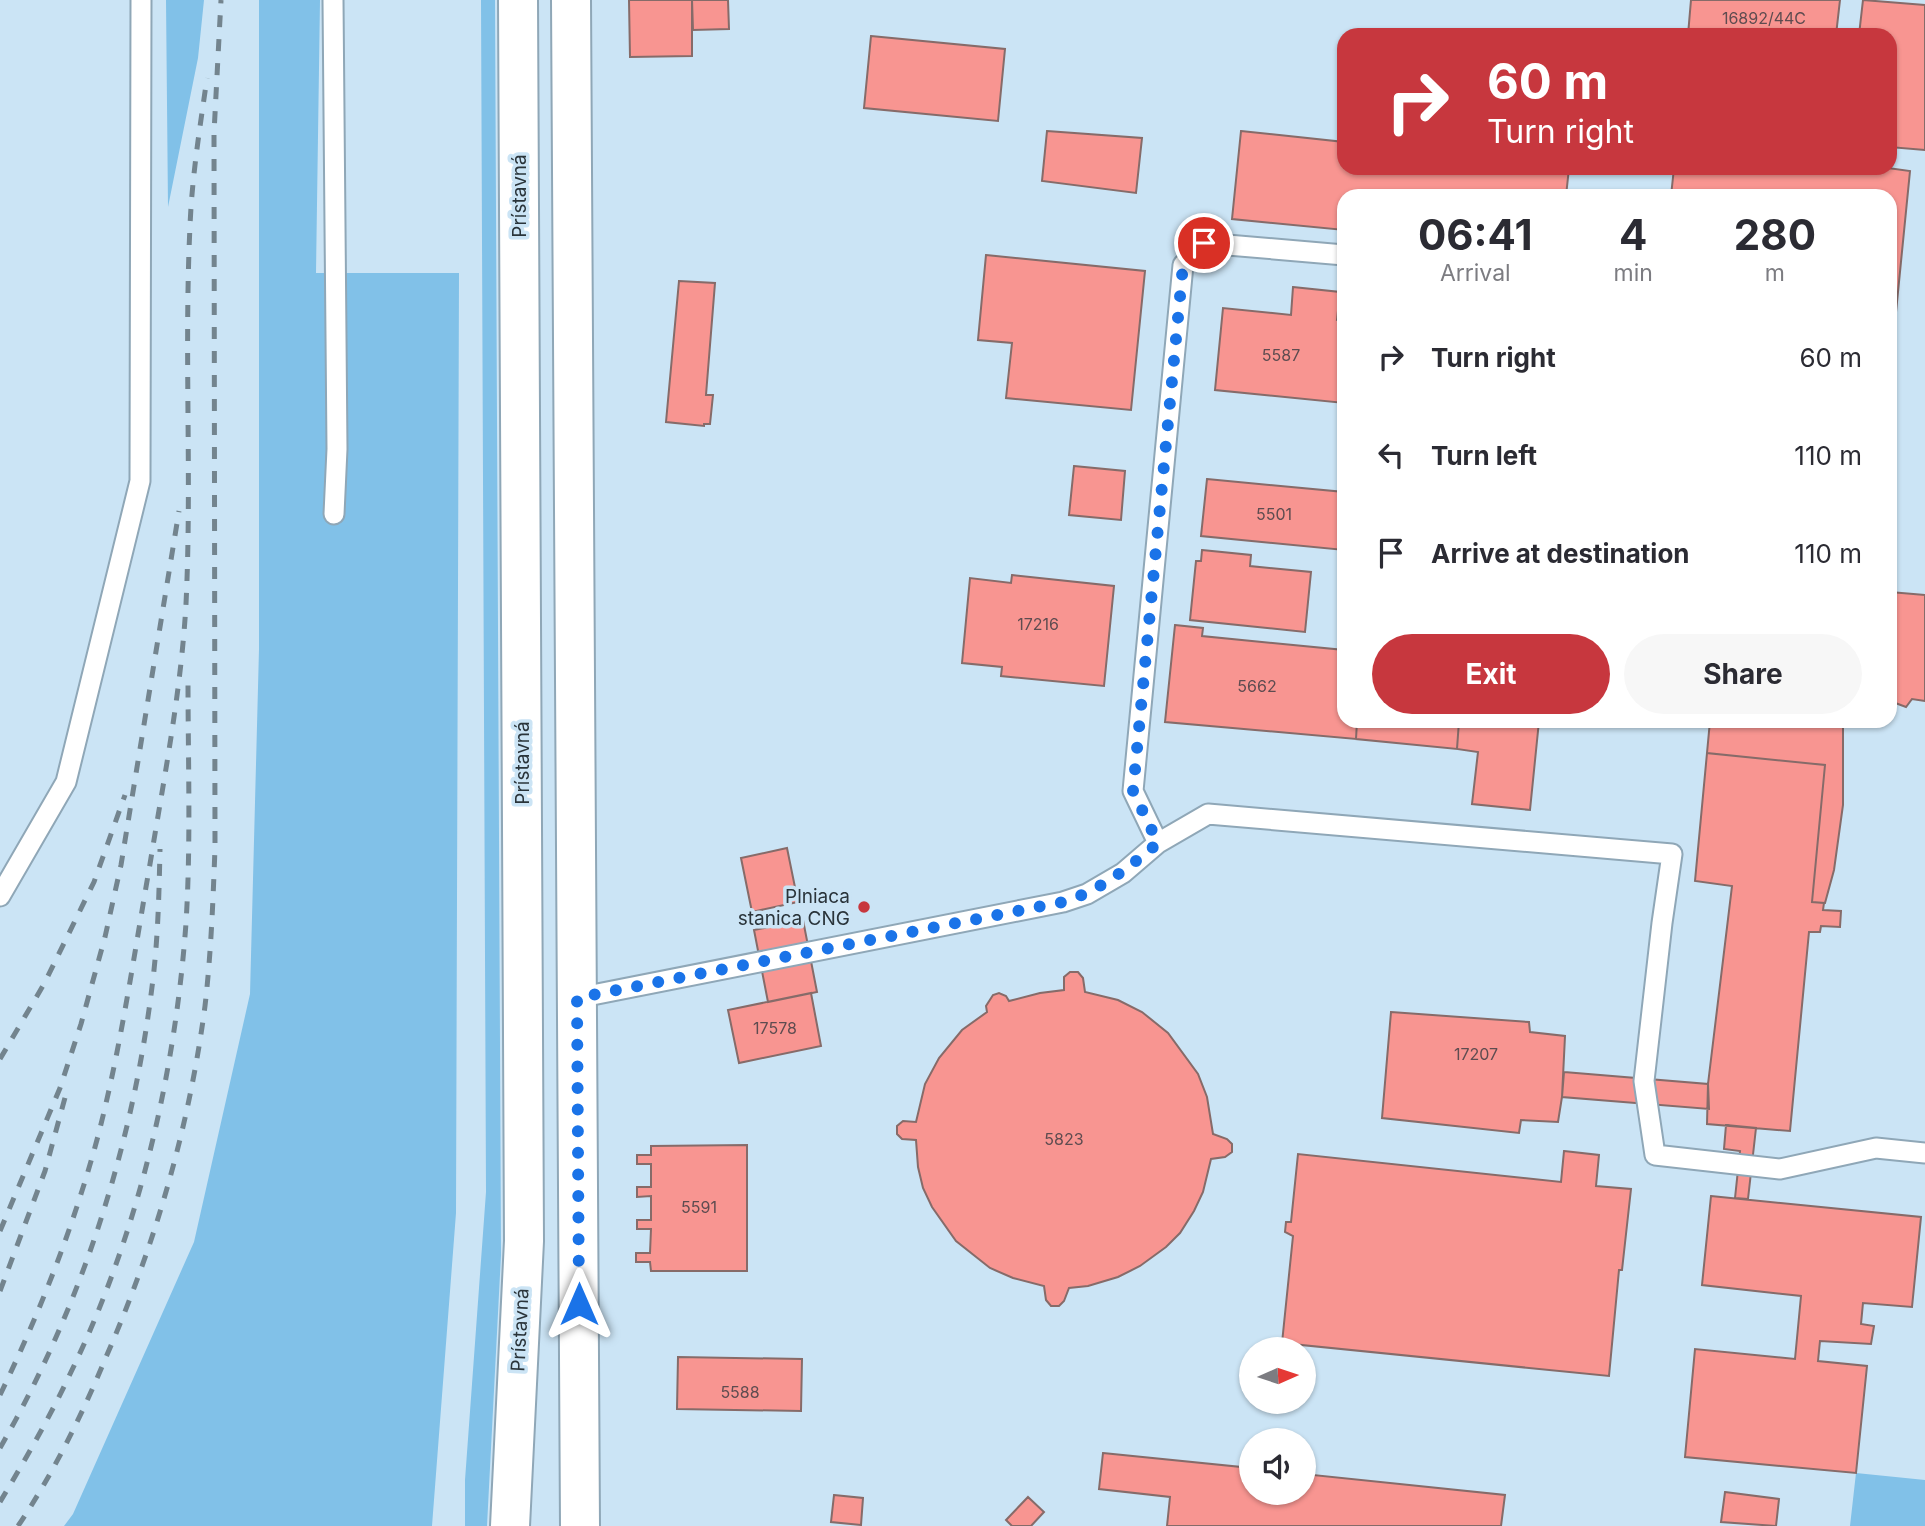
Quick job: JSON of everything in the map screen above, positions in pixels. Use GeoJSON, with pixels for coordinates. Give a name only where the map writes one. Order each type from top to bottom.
{"type":"FeatureCollection","features":[{"type":"Feature","properties":{"kind":"main road","name":"Prístavná"},"geometry":{"type":"LineString","coordinates":[[510,1526],[524,1241],[518,0]]}},
{"type":"Feature","properties":{"kind":"main road"},"geometry":{"type":"LineString","coordinates":[[571,0],[580,1526]]}},
{"type":"Feature","properties":{"kind":"lane"},"geometry":{"type":"LineString","coordinates":[[0,896],[66,782],[140,481],[141,0]]}},
{"type":"Feature","properties":{"kind":"lane"},"geometry":{"type":"LineString","coordinates":[[333,0],[337,435],[334,514]]}},
{"type":"Feature","properties":{"kind":"lane"},"geometry":{"type":"LineString","coordinates":[[1158,843],[1133,791],[1183,265],[1204,243],[1337,254]]}},
{"type":"Feature","properties":{"kind":"lane"},"geometry":{"type":"LineString","coordinates":[[577,998],[1063,902],[1087,894],[1123,873],[1158,843],[1208,814],[1672,854],[1644,1081],[1655,1155],[1780,1169],[1876,1148],[1925,1153]]}},
{"type":"Feature","properties":{"kind":"shaded area"},"geometry":{"type":"Polygon","coordinates":[[[166,0],[204,0],[198,58],[168,207],[166,0]]]}},
{"type":"Feature","properties":{"kind":"shaded area"},"geometry":{"type":"Polygon","coordinates":[[[259,0],[320,0],[316,273],[459,273],[456,1213],[432,1526],[64,1526],[73,1514],[194,1242],[250,994],[259,649],[259,0]]]}},
{"type":"Feature","properties":{"kind":"shaded area"},"geometry":{"type":"Polygon","coordinates":[[[481,0],[495,0],[501,1255],[487,1526],[465,1526],[465,1480],[486,1192],[481,0]]]}},
{"type":"Feature","properties":{"kind":"shaded area"},"geometry":{"type":"Polygon","coordinates":[[[1856,1473],[1925,1480],[1925,1526],[1850,1526],[1856,1473]]]}},
{"type":"Feature","properties":{"kind":"building"},"geometry":{"type":"Polygon","coordinates":[[[629,0],[692,0],[692,56],[630,57],[629,0]]]}},
{"type":"Feature","properties":{"kind":"building"},"geometry":{"type":"Polygon","coordinates":[[[692,0],[728,0],[729,29],[693,30],[692,0]]]}},
{"type":"Feature","properties":{"kind":"building"},"geometry":{"type":"Polygon","coordinates":[[[1691,0],[1840,0],[1837,28],[1689,28],[1691,0]]]}},
{"type":"Feature","properties":{"kind":"building"},"geometry":{"type":"Polygon","coordinates":[[[1863,0],[1925,5],[1925,150],[1897,148],[1897,28],[1860,28],[1863,0]]]}},
{"type":"Feature","properties":{"kind":"building"},"geometry":{"type":"Polygon","coordinates":[[[871,36],[1005,49],[998,121],[864,108],[871,36]]]}},
{"type":"Feature","properties":{"kind":"building"},"geometry":{"type":"Polygon","coordinates":[[[1047,131],[1142,138],[1136,193],[1042,181],[1047,131]]]}},
{"type":"Feature","properties":{"kind":"building"},"geometry":{"type":"Polygon","coordinates":[[[1241,131],[1337,141],[1337,175],[1568,175],[1567,189],[1337,189],[1337,229],[1232,219],[1241,131]]]}},
{"type":"Feature","properties":{"kind":"building"},"geometry":{"type":"Polygon","coordinates":[[[1897,169],[1910,171],[1897,302],[1897,189],[1672,189],[1673,175],[1897,175],[1897,169]]]}},
{"type":"Feature","properties":{"kind":"building"},"geometry":{"type":"Polygon","coordinates":[[[986,255],[1145,271],[1131,410],[1006,398],[1012,343],[978,340],[986,255]]]}},
{"type":"Feature","properties":{"kind":"building"},"geometry":{"type":"Polygon","coordinates":[[[679,281],[715,283],[706,395],[713,395],[710,424],[704,426],[666,422],[679,281]]]}},
{"type":"Feature","properties":{"kind":"building"},"geometry":{"type":"Polygon","coordinates":[[[1293,287],[1337,292],[1337,402],[1215,390],[1223,308],[1291,315],[1293,287]]]}},
{"type":"Feature","properties":{"kind":"building"},"geometry":{"type":"Polygon","coordinates":[[[1074,466],[1125,471],[1121,520],[1069,515],[1074,466]]]}},
{"type":"Feature","properties":{"kind":"building"},"geometry":{"type":"Polygon","coordinates":[[[1207,479],[1337,491],[1337,549],[1201,536],[1207,479]]]}},
{"type":"Feature","properties":{"kind":"building"},"geometry":{"type":"Polygon","coordinates":[[[1202,550],[1251,555],[1250,566],[1311,572],[1305,632],[1190,620],[1196,561],[1201,561],[1202,550]]]}},
{"type":"Feature","properties":{"kind":"building"},"geometry":{"type":"Polygon","coordinates":[[[1012,575],[1114,586],[1104,686],[1001,676],[1002,667],[962,663],[970,578],[1011,583],[1012,575]]]}},
{"type":"Feature","properties":{"kind":"building"},"geometry":{"type":"Polygon","coordinates":[[[1897,593],[1925,595],[1925,701],[1912,699],[1906,707],[1897,704],[1897,593]]]}},
{"type":"Feature","properties":{"kind":"building"},"geometry":{"type":"Polygon","coordinates":[[[1175,625],[1203,628],[1202,636],[1337,649],[1337,728],[1357,728],[1356,739],[1165,722],[1175,625]]]}},
{"type":"Feature","properties":{"kind":"building"},"geometry":{"type":"Polygon","coordinates":[[[1357,728],[1458,728],[1457,749],[1356,739],[1357,728]]]}},
{"type":"Feature","properties":{"kind":"building"},"geometry":{"type":"Polygon","coordinates":[[[1458,728],[1538,728],[1530,810],[1472,804],[1478,752],[1457,749],[1458,728]]]}},
{"type":"Feature","properties":{"kind":"building"},"geometry":{"type":"Polygon","coordinates":[[[1709,728],[1843,728],[1843,805],[1834,870],[1825,903],[1812,902],[1825,765],[1707,753],[1709,728]]]}},
{"type":"Feature","properties":{"kind":"building"},"geometry":{"type":"Polygon","coordinates":[[[1707,753],[1825,765],[1812,902],[1824,903],[1823,910],[1841,911],[1840,927],[1821,926],[1820,932],[1809,932],[1790,1131],[1707,1124],[1708,1084],[1732,886],[1695,881],[1707,753]]]}},
{"type":"Feature","properties":{"kind":"building"},"geometry":{"type":"Polygon","coordinates":[[[787,848],[798,902],[752,912],[741,858],[787,848]]]}},
{"type":"Feature","properties":{"kind":"building"},"geometry":{"type":"Polygon","coordinates":[[[803,920],[817,992],[768,1002],[754,930],[803,920]]]}},
{"type":"Feature","properties":{"kind":"building"},"geometry":{"type":"Polygon","coordinates":[[[1070,972],[1078,972],[1083,978],[1085,992],[1118,1000],[1142,1012],[1168,1033],[1198,1074],[1207,1097],[1213,1134],[1227,1139],[1232,1144],[1232,1152],[1225,1157],[1211,1159],[1203,1192],[1194,1211],[1180,1233],[1166,1247],[1140,1266],[1118,1277],[1088,1286],[1069,1288],[1059,1306],[1051,1306],[1046,1300],[1044,1286],[1013,1278],[990,1268],[956,1241],[932,1207],[923,1188],[916,1140],[902,1139],[897,1134],[897,1126],[903,1121],[916,1122],[925,1084],[939,1058],[962,1030],[987,1012],[986,1006],[993,995],[999,993],[1009,1001],[1064,990],[1064,977],[1070,972]]]}},
{"type":"Feature","properties":{"kind":"building"},"geometry":{"type":"Polygon","coordinates":[[[811,993],[821,1046],[739,1063],[728,1010],[811,993]]]}},
{"type":"Feature","properties":{"kind":"building"},"geometry":{"type":"Polygon","coordinates":[[[1391,1012],[1529,1022],[1530,1032],[1565,1036],[1558,1122],[1521,1120],[1519,1133],[1382,1118],[1391,1012]]]}},
{"type":"Feature","properties":{"kind":"building"},"geometry":{"type":"Polygon","coordinates":[[[1564,1072],[1708,1084],[1709,1109],[1562,1097],[1564,1072]]]}},
{"type":"Feature","properties":{"kind":"building"},"geometry":{"type":"Polygon","coordinates":[[[1726,1125],[1756,1128],[1748,1199],[1735,1198],[1740,1151],[1724,1149],[1726,1125]]]}},
{"type":"Feature","properties":{"kind":"building"},"geometry":{"type":"Polygon","coordinates":[[[747,1145],[747,1271],[651,1271],[650,1262],[636,1262],[636,1253],[650,1253],[651,1229],[637,1229],[637,1220],[651,1220],[651,1196],[637,1197],[637,1187],[651,1187],[651,1164],[637,1164],[637,1155],[651,1155],[651,1146],[747,1145]]]}},
{"type":"Feature","properties":{"kind":"building"},"geometry":{"type":"Polygon","coordinates":[[[1564,1151],[1599,1155],[1596,1186],[1631,1189],[1622,1270],[1619,1270],[1609,1376],[1316,1346],[1316,1337],[1283,1337],[1293,1236],[1285,1232],[1286,1222],[1291,1222],[1298,1154],[1561,1182],[1564,1151]]]}},
{"type":"Feature","properties":{"kind":"building"},"geometry":{"type":"Polygon","coordinates":[[[1711,1196],[1921,1217],[1912,1307],[1863,1303],[1861,1324],[1874,1326],[1871,1344],[1820,1341],[1818,1361],[1867,1366],[1856,1473],[1685,1457],[1695,1349],[1795,1359],[1801,1296],[1702,1285],[1711,1196]]]}},
{"type":"Feature","properties":{"kind":"building"},"geometry":{"type":"Polygon","coordinates":[[[678,1357],[802,1359],[801,1411],[677,1409],[678,1357]]]}},
{"type":"Feature","properties":{"kind":"building"},"geometry":{"type":"Polygon","coordinates":[[[1103,1453],[1239,1467],[1239,1505],[1316,1505],[1316,1475],[1505,1495],[1501,1526],[1167,1526],[1170,1497],[1099,1489],[1103,1453]]]}},
{"type":"Feature","properties":{"kind":"building"},"geometry":{"type":"Polygon","coordinates":[[[1725,1492],[1779,1499],[1776,1526],[1721,1522],[1725,1492]]]}},
{"type":"Feature","properties":{"kind":"building"},"geometry":{"type":"Polygon","coordinates":[[[834,1495],[863,1498],[861,1525],[831,1522],[834,1495]]]}},
{"type":"Feature","properties":{"kind":"building"},"geometry":{"type":"Polygon","coordinates":[[[1028,1497],[1044,1512],[1031,1526],[1012,1526],[1006,1520],[1028,1497]]]}},
{"type":"Feature","properties":{"kind":"railway"},"geometry":{"type":"LineString","coordinates":[[18,1526],[77,1422],[140,1272],[180,1141],[205,1006],[215,848],[214,133],[221,0]]}},
{"type":"Feature","properties":{"kind":"railway"},"geometry":{"type":"LineString","coordinates":[[0,1395],[55,1268],[98,1136],[127,1001],[171,735],[186,604],[190,226],[194,170],[207,78]]}},
{"type":"Feature","properties":{"kind":"railway"},"geometry":{"type":"LineString","coordinates":[[0,1231],[60,1088],[105,937],[121,865],[179,511]]}},
{"type":"Feature","properties":{"kind":"railway"},"geometry":{"type":"LineString","coordinates":[[0,1502],[55,1405],[95,1319],[116,1265],[150,1153],[173,1038],[186,923],[189,832],[188,680]]}},
{"type":"Feature","properties":{"kind":"railway"},"geometry":{"type":"LineString","coordinates":[[0,1059],[44,984],[94,882],[125,795]]}},
{"type":"Feature","properties":{"kind":"railway"},"geometry":{"type":"LineString","coordinates":[[0,1448],[55,1339],[99,1225],[116,1167],[131,1108],[152,987],[160,849]]}},
{"type":"Feature","properties":{"kind":"railway"},"geometry":{"type":"LineString","coordinates":[[0,1291],[45,1171],[66,1094]]}},
{"type":"Feature","properties":{"kind":"place","name":"Plniaca stanica CNG"},"geometry":{"type":"Point","coordinates":[864,907]}},
{"type":"Feature","properties":{"kind":"route"},"geometry":{"type":"LineString","coordinates":[[579,1304],[577,998],[1063,902],[1087,894],[1123,873],[1158,843],[1133,791],[1183,265],[1204,243]]}}]}
